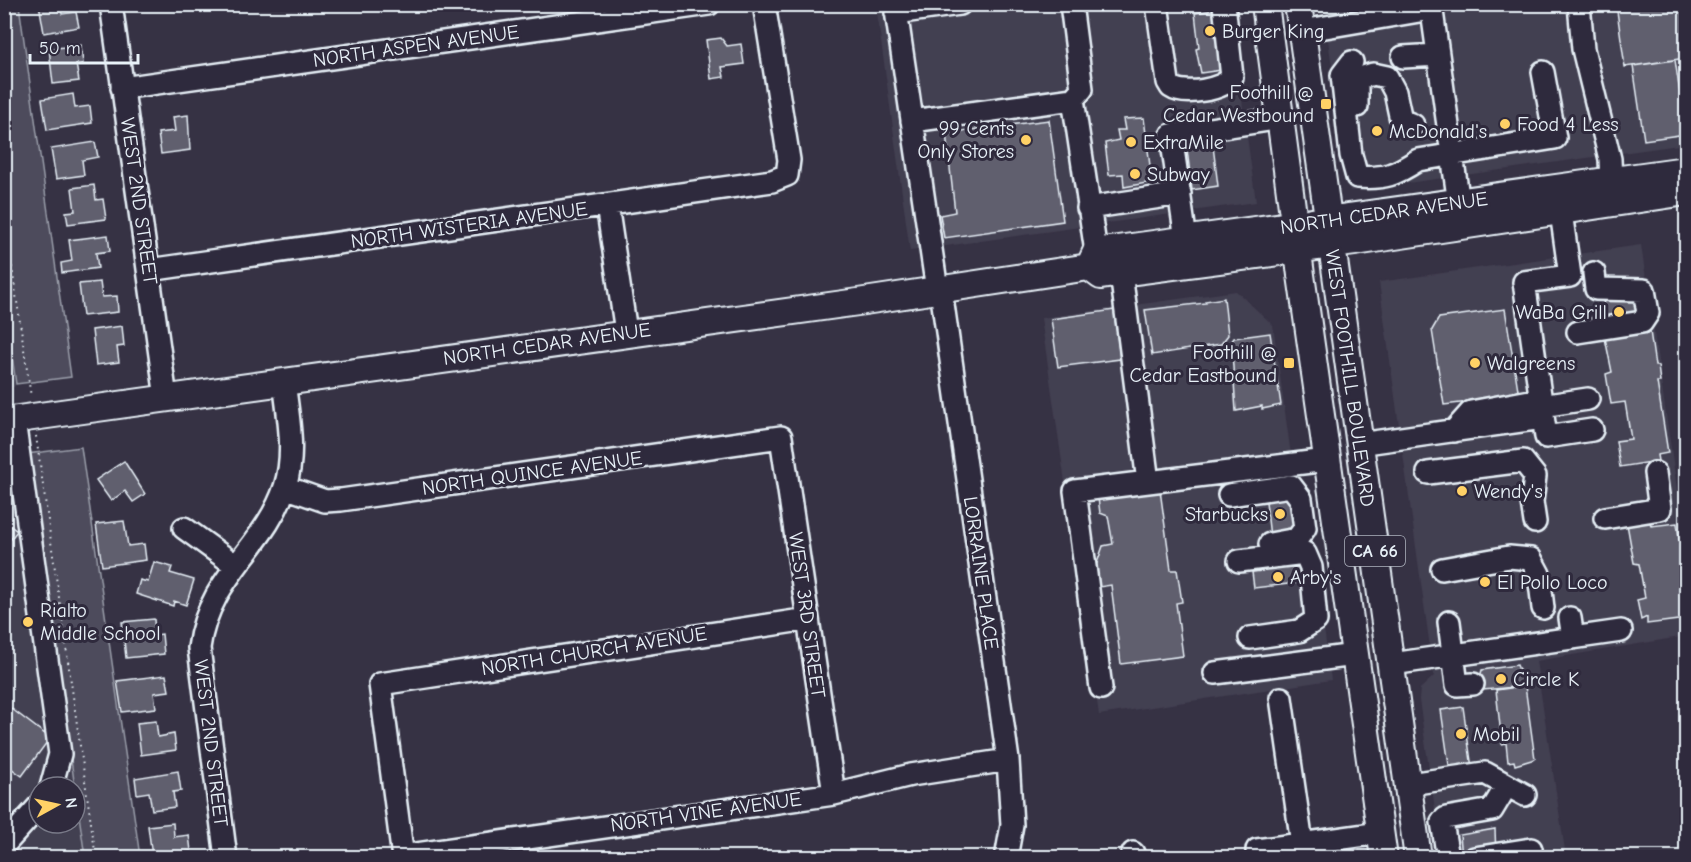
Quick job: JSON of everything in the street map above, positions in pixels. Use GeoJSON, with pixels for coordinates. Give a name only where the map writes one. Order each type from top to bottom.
{"type":"FeatureCollection","features":[{"type":"Feature","properties":{"kind":"main road","name":"WEST FOOTHILL BOULEVARD"},"geometry":{"type":"LineString","coordinates":[[1265,4],[1382,845]]}},
{"type":"Feature","properties":{"kind":"main road","name":"WEST FOOTHILL BOULEVARD"},"geometry":{"type":"LineString","coordinates":[[1298,4],[1418,858]]}},
{"type":"Feature","properties":{"kind":"main road","name":"NORTH CEDAR AVENUE"},"geometry":{"type":"LineString","coordinates":[[1093,260],[1101,276],[1121,273],[1459,204],[1686,170]]}},
{"type":"Feature","properties":{"kind":"main road"},"geometry":{"type":"LineString","coordinates":[[1561,212],[1565,198],[1625,189],[1643,177]]}},
{"type":"Feature","properties":{"kind":"main road","name":"NORTH CEDAR AVENUE"},"geometry":{"type":"LineString","coordinates":[[1329,232],[1561,212],[1686,192]]}},
{"type":"Feature","properties":{"kind":"main road","name":"NORTH CEDAR AVENUE"},"geometry":{"type":"LineString","coordinates":[[9,421],[626,332],[939,290],[1186,240],[1297,237]]}},
{"type":"Feature","properties":{"kind":"main road"},"geometry":{"type":"LineString","coordinates":[[1337,527],[1359,562],[1370,643],[1378,658],[1392,664]]}},
{"type":"Feature","properties":{"kind":"main road"},"geometry":{"type":"LineString","coordinates":[[1367,737],[1384,759],[1399,858]]}},
{"type":"Feature","properties":{"kind":"street","name":"WEST 2ND STREET"},"geometry":{"type":"LineString","coordinates":[[111,4],[166,398]]}},
{"type":"Feature","properties":{"kind":"street","name":"NORTH ASPEN AVENUE"},"geometry":{"type":"LineString","coordinates":[[122,87],[709,4]]}},
{"type":"Feature","properties":{"kind":"street","name":"NORTH WISTERIA AVENUE"},"geometry":{"type":"LineString","coordinates":[[149,270],[772,181],[787,174],[789,160],[764,4]]}},
{"type":"Feature","properties":{"kind":"street"},"geometry":{"type":"LineString","coordinates":[[895,9],[960,4]]}},
{"type":"Feature","properties":{"kind":"street"},"geometry":{"type":"LineString","coordinates":[[912,121],[1073,99],[1082,89],[1071,4]]}},
{"type":"Feature","properties":{"kind":"street"},"geometry":{"type":"LineString","coordinates":[[1157,4],[1168,82],[1175,90],[1182,92],[1228,83],[1233,72],[1224,4]]}},
{"type":"Feature","properties":{"kind":"street"},"geometry":{"type":"LineString","coordinates":[[1579,4],[1583,49],[1610,159],[1611,182]]}},
{"type":"Feature","properties":{"kind":"street"},"geometry":{"type":"LineString","coordinates":[[1302,31],[1431,7],[1459,204]]}},
{"type":"Feature","properties":{"kind":"street","name":"LORRAINE PLACE"},"geometry":{"type":"LineString","coordinates":[[895,9],[1008,760],[1012,825],[1006,858]]}},
{"type":"Feature","properties":{"kind":"street"},"geometry":{"type":"LineString","coordinates":[[1403,57],[1438,56]]}},
{"type":"Feature","properties":{"kind":"street"},"geometry":{"type":"LineString","coordinates":[[1352,62],[1342,75],[1350,155],[1357,177],[1399,173],[1418,160],[1555,138],[1544,72]]}},
{"type":"Feature","properties":{"kind":"street"},"geometry":{"type":"LineString","coordinates":[[1364,177],[1356,94],[1357,79],[1373,74],[1387,77],[1395,92],[1401,120],[1413,125]]}},
{"type":"Feature","properties":{"kind":"street"},"geometry":{"type":"LineString","coordinates":[[1073,99],[1093,260]]}},
{"type":"Feature","properties":{"kind":"street"},"geometry":{"type":"LineString","coordinates":[[1186,240],[1171,135],[1281,118]]}},
{"type":"Feature","properties":{"kind":"street"},"geometry":{"type":"LineString","coordinates":[[1088,208],[1180,194]]}},
{"type":"Feature","properties":{"kind":"street"},"geometry":{"type":"LineString","coordinates":[[607,205],[626,332]]}},
{"type":"Feature","properties":{"kind":"street"},"geometry":{"type":"LineString","coordinates":[[1543,415],[1524,282],[1570,276],[1561,212]]}},
{"type":"Feature","properties":{"kind":"street"},"geometry":{"type":"LineString","coordinates":[[1121,273],[1148,482]]}},
{"type":"Feature","properties":{"kind":"street"},"geometry":{"type":"LineString","coordinates":[[1578,332],[1642,322],[1648,313],[1644,290],[1596,289],[1594,273]]}},
{"type":"Feature","properties":{"kind":"street","name":"WEST 2ND STREET"},"geometry":{"type":"LineString","coordinates":[[226,858],[199,648],[202,627],[216,592],[271,515],[285,487],[290,465],[291,441],[284,381]]}},
{"type":"Feature","properties":{"kind":"street"},"geometry":{"type":"LineString","coordinates":[[1543,415],[1588,399]]}},
{"type":"Feature","properties":{"kind":"street"},"geometry":{"type":"LineString","coordinates":[[1359,444],[1454,430],[1471,412],[1543,415],[1592,430]]}},
{"type":"Feature","properties":{"kind":"street"},"geometry":{"type":"LineString","coordinates":[[9,421],[60,754],[54,775]]}},
{"type":"Feature","properties":{"kind":"street","name":"NORTH QUINCE AVENUE"},"geometry":{"type":"LineString","coordinates":[[285,487],[325,501],[341,500],[781,437]]}},
{"type":"Feature","properties":{"kind":"street","name":"WEST 3RD STREET"},"geometry":{"type":"LineString","coordinates":[[781,437],[834,794]]}},
{"type":"Feature","properties":{"kind":"street"},"geometry":{"type":"LineString","coordinates":[[1101,688],[1075,491],[1327,460]]}},
{"type":"Feature","properties":{"kind":"street"},"geometry":{"type":"LineString","coordinates":[[1428,473],[1523,461],[1535,476],[1532,502],[1535,522]]}},
{"type":"Feature","properties":{"kind":"street"},"geometry":{"type":"LineString","coordinates":[[1605,518],[1660,509],[1655,473]]}},
{"type":"Feature","properties":{"kind":"street"},"geometry":{"type":"LineString","coordinates":[[1229,495],[1291,486],[1302,499],[1305,528],[1297,539],[1238,555],[1305,553],[1311,567],[1316,620],[1299,631],[1250,638]]}},
{"type":"Feature","properties":{"kind":"street"},"geometry":{"type":"LineString","coordinates":[[184,528],[235,565]]}},
{"type":"Feature","properties":{"kind":"street"},"geometry":{"type":"LineString","coordinates":[[1442,569],[1509,557],[1531,559],[1539,573],[1543,608]]}},
{"type":"Feature","properties":{"kind":"street","name":"NORTH CHURCH AVENUE"},"geometry":{"type":"LineString","coordinates":[[403,857],[380,684],[808,619]]}},
{"type":"Feature","properties":{"kind":"street"},"geometry":{"type":"LineString","coordinates":[[1449,622],[1457,686],[1473,684]]}},
{"type":"Feature","properties":{"kind":"street"},"geometry":{"type":"LineString","coordinates":[[1392,664],[1454,655],[1572,628],[1621,631]]}},
{"type":"Feature","properties":{"kind":"street"},"geometry":{"type":"LineString","coordinates":[[1215,673],[1355,655]]}},
{"type":"Feature","properties":{"kind":"street"},"geometry":{"type":"LineString","coordinates":[[1281,698],[1302,844]]}},
{"type":"Feature","properties":{"kind":"street","name":"NORTH VINE AVENUE"},"geometry":{"type":"LineString","coordinates":[[403,857],[834,794],[911,775],[1008,760]]}},
{"type":"Feature","properties":{"kind":"street"},"geometry":{"type":"LineString","coordinates":[[1409,784],[1485,773],[1516,790],[1492,810],[1446,818],[1442,822],[1448,858]]}},
{"type":"Feature","properties":{"kind":"street"},"geometry":{"type":"LineString","coordinates":[[4,845],[27,819]]}},
{"type":"Feature","properties":{"kind":"street"},"geometry":{"type":"LineString","coordinates":[[1258,858],[1257,850],[1302,844],[1382,845]]}},
{"type":"Feature","properties":{"kind":"street"},"geometry":{"type":"LineString","coordinates":[[1474,858],[1531,849]]}},
{"type":"Feature","properties":{"kind":"path"},"geometry":{"type":"LineString","coordinates":[[4,213],[29,386]]}},
{"type":"Feature","properties":{"kind":"path"},"geometry":{"type":"LineString","coordinates":[[37,442],[96,858]]}},
{"type":"Feature","properties":{"kind":"shaded area"},"geometry":{"type":"Polygon","coordinates":[[[4,5],[19,5],[71,377],[16,384],[4,300],[4,5]]]}},
{"type":"Feature","properties":{"kind":"shaded area"},"geometry":{"type":"Polygon","coordinates":[[[876,5],[1229,5],[1256,202],[910,251],[876,5]]]}},
{"type":"Feature","properties":{"kind":"shaded area"},"geometry":{"type":"Polygon","coordinates":[[[1323,5],[1686,5],[1686,144],[1350,191],[1323,5]]]}},
{"type":"Feature","properties":{"kind":"shaded area"},"geometry":{"type":"Polygon","coordinates":[[[1641,245],[1686,550],[1686,636],[1536,661],[1566,857],[1442,857],[1419,700],[1420,689],[1434,676],[1379,282],[1641,245]]]}},
{"type":"Feature","properties":{"kind":"shaded area"},"geometry":{"type":"Polygon","coordinates":[[[1236,291],[1273,325],[1294,477],[1304,482],[1331,680],[1099,715],[1041,318],[1236,291]]]}},
{"type":"Feature","properties":{"kind":"shaded area"},"geometry":{"type":"Polygon","coordinates":[[[4,300],[16,384],[14,387],[5,388],[4,300]]]}},
{"type":"Feature","properties":{"kind":"shaded area"},"geometry":{"type":"Polygon","coordinates":[[[81,447],[140,857],[85,857],[82,835],[87,835],[87,775],[73,775],[27,454],[81,447]]]}},
{"type":"Feature","properties":{"kind":"shaded area","name":"Rialto Middle School"},"geometry":{"type":"Polygon","coordinates":[[[27,454],[73,775],[27,775],[27,835],[82,835],[85,857],[5,857],[4,457],[27,454]]]}},
{"type":"Feature","properties":{"kind":"building"},"geometry":{"type":"Polygon","coordinates":[[[39,4],[60,4],[62,14],[76,12],[79,27],[44,33],[39,4]]]}},
{"type":"Feature","properties":{"kind":"building"},"geometry":{"type":"Polygon","coordinates":[[[1616,4],[1686,4],[1686,58],[1625,67],[1616,4]]]}},
{"type":"Feature","properties":{"kind":"building","name":"Burger King"},"geometry":{"type":"Polygon","coordinates":[[[1220,9],[1228,69],[1201,73],[1196,49],[1199,48],[1195,13],[1220,9]]]}},
{"type":"Feature","properties":{"kind":"building"},"geometry":{"type":"Polygon","coordinates":[[[721,38],[727,46],[741,44],[744,64],[722,67],[724,77],[711,79],[706,40],[721,38]]]}},
{"type":"Feature","properties":{"kind":"building"},"geometry":{"type":"Polygon","coordinates":[[[81,45],[83,64],[76,64],[79,81],[53,84],[49,49],[81,45]]]}},
{"type":"Feature","properties":{"kind":"building"},"geometry":{"type":"Polygon","coordinates":[[[1675,60],[1686,134],[1644,140],[1633,66],[1675,60]]]}},
{"type":"Feature","properties":{"kind":"building"},"geometry":{"type":"Polygon","coordinates":[[[73,94],[75,108],[90,106],[92,123],[47,130],[42,99],[73,94]]]}},
{"type":"Feature","properties":{"kind":"building"},"geometry":{"type":"Polygon","coordinates":[[[188,115],[190,150],[161,154],[158,133],[175,131],[173,117],[188,115]]]}},
{"type":"Feature","properties":{"kind":"building"},"geometry":{"type":"Polygon","coordinates":[[[1144,118],[1152,182],[1124,187],[1123,174],[1109,175],[1105,143],[1119,140],[1117,130],[1125,130],[1123,119],[1144,118]]]}},
{"type":"Feature","properties":{"kind":"building"},"geometry":{"type":"Polygon","coordinates":[[[1049,120],[1063,221],[944,238],[940,215],[955,212],[946,133],[1049,120]]]}},
{"type":"Feature","properties":{"kind":"building"},"geometry":{"type":"Polygon","coordinates":[[[1211,130],[1218,186],[1192,190],[1185,133],[1211,130]]]}},
{"type":"Feature","properties":{"kind":"building"},"geometry":{"type":"Polygon","coordinates":[[[95,142],[98,157],[82,160],[84,175],[56,179],[51,149],[95,142]]]}},
{"type":"Feature","properties":{"kind":"building"},"geometry":{"type":"Polygon","coordinates":[[[94,185],[96,200],[103,199],[106,219],[68,224],[66,212],[75,211],[72,188],[94,185]]]}},
{"type":"Feature","properties":{"kind":"building"},"geometry":{"type":"Polygon","coordinates":[[[108,235],[110,251],[96,253],[98,268],[62,273],[61,263],[72,261],[69,240],[108,235]]]}},
{"type":"Feature","properties":{"kind":"building"},"geometry":{"type":"Polygon","coordinates":[[[100,282],[102,297],[117,296],[118,312],[83,316],[79,284],[100,282]]]}},
{"type":"Feature","properties":{"kind":"building","name":"WaBa Grill"},"geometry":{"type":"Polygon","coordinates":[[[1639,297],[1641,315],[1598,324],[1596,308],[1604,307],[1603,299],[1612,298],[1612,301],[1639,297]]]}},
{"type":"Feature","properties":{"kind":"building"},"geometry":{"type":"Polygon","coordinates":[[[1224,298],[1228,335],[1221,344],[1152,355],[1145,310],[1206,303],[1205,301],[1224,298]]]}},
{"type":"Feature","properties":{"kind":"building","name":"Walgreens"},"geometry":{"type":"Polygon","coordinates":[[[1505,309],[1519,396],[1444,405],[1432,330],[1439,318],[1505,309]]]}},
{"type":"Feature","properties":{"kind":"building"},"geometry":{"type":"Polygon","coordinates":[[[1114,310],[1120,359],[1058,367],[1051,319],[1114,310]]]}},
{"type":"Feature","properties":{"kind":"building"},"geometry":{"type":"Polygon","coordinates":[[[122,326],[124,346],[117,347],[119,362],[96,365],[92,330],[122,326]]]}},
{"type":"Feature","properties":{"kind":"building"},"geometry":{"type":"Polygon","coordinates":[[[1650,331],[1655,366],[1658,366],[1660,382],[1657,382],[1668,453],[1657,455],[1658,461],[1620,467],[1616,441],[1631,439],[1625,402],[1611,404],[1606,374],[1612,372],[1605,338],[1650,331]]]}},
{"type":"Feature","properties":{"kind":"building"},"geometry":{"type":"Polygon","coordinates":[[[1270,333],[1281,405],[1236,411],[1232,352],[1227,348],[1234,338],[1270,333]]]}},
{"type":"Feature","properties":{"kind":"building"},"geometry":{"type":"Polygon","coordinates":[[[124,461],[145,494],[133,502],[125,491],[111,501],[96,480],[124,461]]]}},
{"type":"Feature","properties":{"kind":"building","name":"Starbucks"},"geometry":{"type":"Polygon","coordinates":[[[1264,484],[1290,491],[1295,533],[1270,537],[1264,484]]]}},
{"type":"Feature","properties":{"kind":"building"},"geometry":{"type":"Polygon","coordinates":[[[1160,490],[1171,570],[1177,570],[1182,602],[1176,603],[1183,656],[1121,664],[1111,585],[1099,587],[1096,566],[1103,546],[1113,544],[1108,516],[1100,513],[1098,498],[1160,490]]]}},
{"type":"Feature","properties":{"kind":"building"},"geometry":{"type":"Polygon","coordinates":[[[4,521],[17,531],[4,548],[4,521]]]}},
{"type":"Feature","properties":{"kind":"building"},"geometry":{"type":"Polygon","coordinates":[[[124,521],[128,546],[144,544],[146,560],[102,566],[96,524],[124,521]]]}},
{"type":"Feature","properties":{"kind":"building"},"geometry":{"type":"Polygon","coordinates":[[[1650,521],[1651,526],[1677,523],[1686,586],[1686,619],[1647,624],[1647,617],[1641,620],[1637,600],[1645,598],[1639,564],[1634,563],[1627,524],[1650,521]]]}},
{"type":"Feature","properties":{"kind":"building","name":"Arby's"},"geometry":{"type":"Polygon","coordinates":[[[1303,561],[1305,582],[1254,588],[1252,572],[1262,571],[1260,567],[1303,561]]]}},
{"type":"Feature","properties":{"kind":"building"},"geometry":{"type":"Polygon","coordinates":[[[154,562],[172,567],[170,573],[194,580],[186,605],[174,601],[173,606],[136,594],[140,580],[148,582],[154,562]]]}},
{"type":"Feature","properties":{"kind":"building"},"geometry":{"type":"Polygon","coordinates":[[[154,619],[155,635],[162,634],[164,654],[126,658],[122,622],[154,619]]]}},
{"type":"Feature","properties":{"kind":"building","name":"Circle K"},"geometry":{"type":"Polygon","coordinates":[[[1517,665],[1525,686],[1483,690],[1480,677],[1482,670],[1517,665]]]}},
{"type":"Feature","properties":{"kind":"building"},"geometry":{"type":"Polygon","coordinates":[[[166,675],[169,691],[154,693],[156,708],[122,712],[117,681],[166,675]]]}},
{"type":"Feature","properties":{"kind":"building","name":"Circle K"},"geometry":{"type":"Polygon","coordinates":[[[1525,686],[1535,759],[1515,765],[1514,761],[1508,762],[1506,743],[1502,744],[1496,690],[1525,686]]]}},
{"type":"Feature","properties":{"kind":"building"},"geometry":{"type":"Polygon","coordinates":[[[4,703],[50,738],[22,776],[4,763],[4,703]]]}},
{"type":"Feature","properties":{"kind":"building"},"geometry":{"type":"Polygon","coordinates":[[[1463,707],[1472,768],[1450,772],[1441,710],[1463,707]]]}},
{"type":"Feature","properties":{"kind":"building"},"geometry":{"type":"Polygon","coordinates":[[[156,721],[158,737],[174,734],[176,750],[141,755],[137,723],[156,721]]]}},
{"type":"Feature","properties":{"kind":"building"},"geometry":{"type":"Polygon","coordinates":[[[178,771],[181,791],[173,792],[175,807],[152,810],[149,792],[137,794],[135,778],[178,771]]]}},
{"type":"Feature","properties":{"kind":"building"},"geometry":{"type":"Polygon","coordinates":[[[173,823],[174,837],[189,835],[191,851],[152,856],[148,826],[173,823]]]}},
{"type":"Feature","properties":{"kind":"building"},"geometry":{"type":"Polygon","coordinates":[[[1495,829],[1496,857],[1462,858],[1460,835],[1495,829]]]}},
{"type":"Feature","properties":{"kind":"place","name":"Burger King"},"geometry":{"type":"Point","coordinates":[1210,31]}},
{"type":"Feature","properties":{"kind":"place","name":"Foothill @ Cedar Westbound"},"geometry":{"type":"Point","coordinates":[1326,104]}},
{"type":"Feature","properties":{"kind":"place","name":"Food 4 Less"},"geometry":{"type":"Point","coordinates":[1505,124]}},
{"type":"Feature","properties":{"kind":"place","name":"McDonald's"},"geometry":{"type":"Point","coordinates":[1377,131]}},
{"type":"Feature","properties":{"kind":"place","name":"99 Cents Only Stores"},"geometry":{"type":"Point","coordinates":[1026,140]}},
{"type":"Feature","properties":{"kind":"place","name":"ExtraMile"},"geometry":{"type":"Point","coordinates":[1131,142]}},
{"type":"Feature","properties":{"kind":"place","name":"Subway"},"geometry":{"type":"Point","coordinates":[1135,174]}},
{"type":"Feature","properties":{"kind":"place","name":"WaBa Grill"},"geometry":{"type":"Point","coordinates":[1619,312]}},
{"type":"Feature","properties":{"kind":"place","name":"Foothill @ Cedar Eastbound"},"geometry":{"type":"Point","coordinates":[1289,363]}},
{"type":"Feature","properties":{"kind":"place","name":"Walgreens"},"geometry":{"type":"Point","coordinates":[1475,363]}},
{"type":"Feature","properties":{"kind":"place","name":"Wendy's"},"geometry":{"type":"Point","coordinates":[1462,491]}},
{"type":"Feature","properties":{"kind":"place","name":"Starbucks"},"geometry":{"type":"Point","coordinates":[1280,514]}},
{"type":"Feature","properties":{"kind":"place","name":"Arby's"},"geometry":{"type":"Point","coordinates":[1278,577]}},
{"type":"Feature","properties":{"kind":"place","name":"El Pollo Loco"},"geometry":{"type":"Point","coordinates":[1485,582]}},
{"type":"Feature","properties":{"kind":"place","name":"Rialto Middle School"},"geometry":{"type":"Point","coordinates":[28,622]}},
{"type":"Feature","properties":{"kind":"place","name":"Circle K"},"geometry":{"type":"Point","coordinates":[1501,679]}},
{"type":"Feature","properties":{"kind":"place","name":"Mobil"},"geometry":{"type":"Point","coordinates":[1461,734]}}]}
